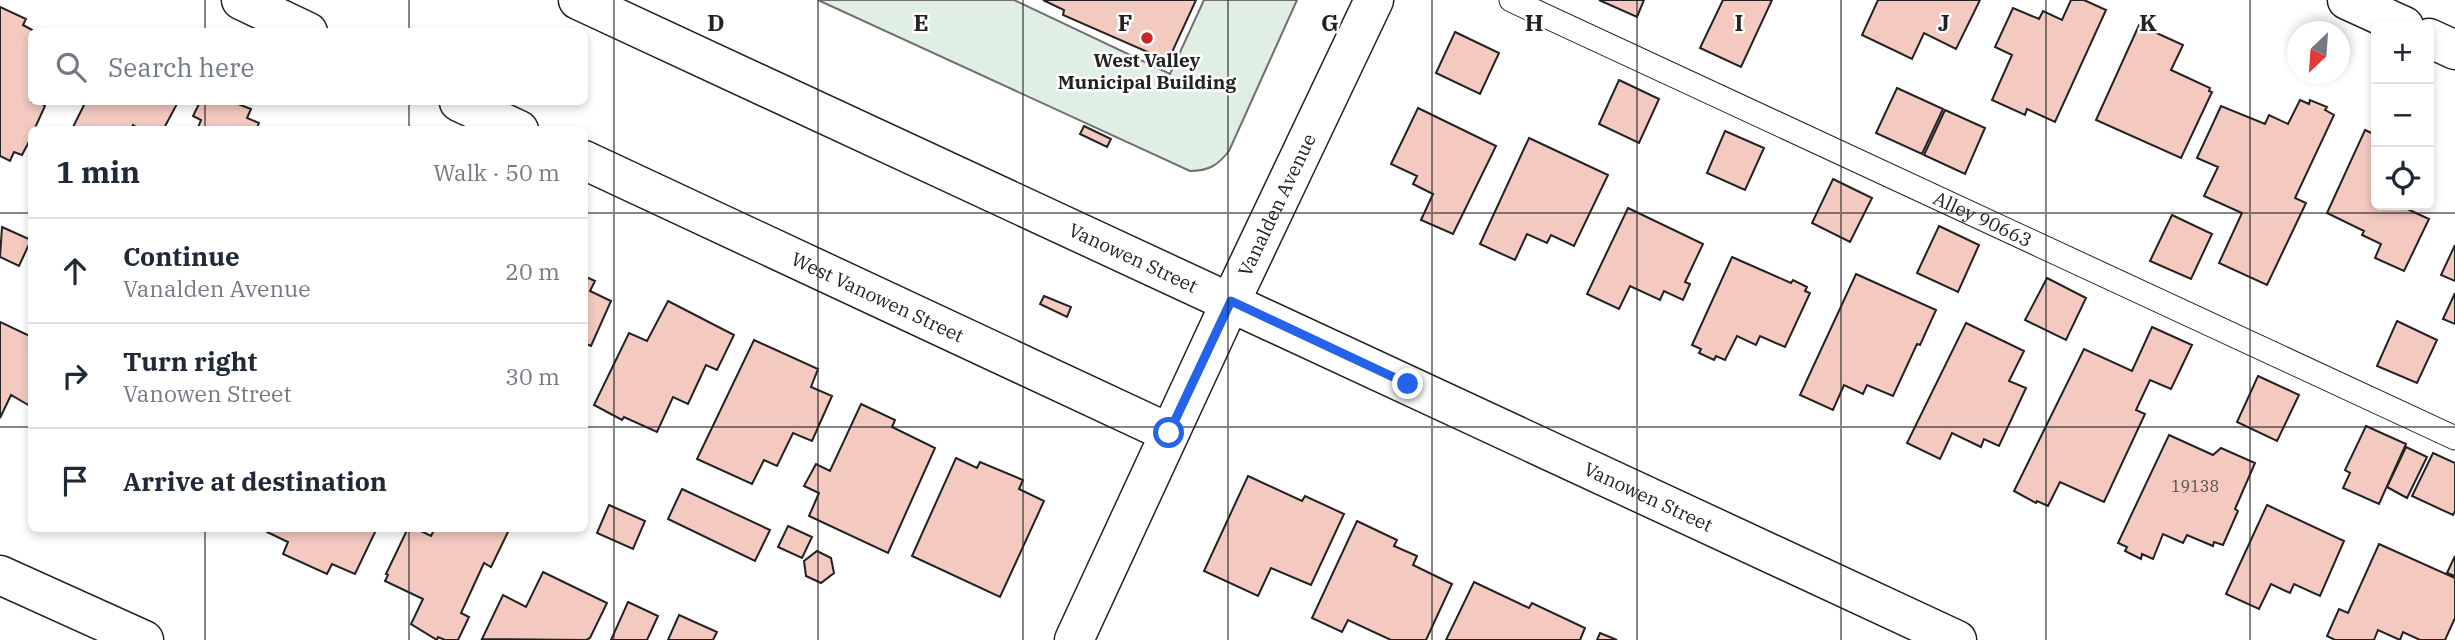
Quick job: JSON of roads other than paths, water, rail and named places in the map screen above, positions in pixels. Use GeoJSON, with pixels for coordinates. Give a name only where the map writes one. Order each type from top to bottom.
{"type":"FeatureCollection","features":[{"type":"Feature","properties":{"kind":"street"},"geometry":{"type":"LineString","coordinates":[[241,0],[300,28]]}},
{"type":"Feature","properties":{"kind":"street","name":"Vanowen Street"},"geometry":{"type":"LineString","coordinates":[[578,0],[1957,640]]}},
{"type":"Feature","properties":{"kind":"street","name":"Vanalden Avenue"},"geometry":{"type":"LineString","coordinates":[[1074,640],[1374,0]]}},
{"type":"Feature","properties":{"kind":"street"},"geometry":{"type":"LineString","coordinates":[[2347,0],[2393,21]]}},
{"type":"Feature","properties":{"kind":"street"},"geometry":{"type":"LineString","coordinates":[[2434,40],[2455,50]]}},
{"type":"Feature","properties":{"kind":"street"},"geometry":{"type":"LineString","coordinates":[[465,105],[510,126]]}},
{"type":"Feature","properties":{"kind":"street","name":"West Vanowen Street"},"geometry":{"type":"LineString","coordinates":[[588,162],[1169,433]]}},
{"type":"Feature","properties":{"kind":"street"},"geometry":{"type":"LineString","coordinates":[[0,575],[145,640]]}},
{"type":"Feature","properties":{"kind":"lane","name":"Alley 90663"},"geometry":{"type":"LineString","coordinates":[[1511,0],[2455,438]]}},
{"type":"Feature","properties":{"kind":"place","name":"West Valley Municipal Building"},"geometry":{"type":"Point","coordinates":[1147,38]}}]}
